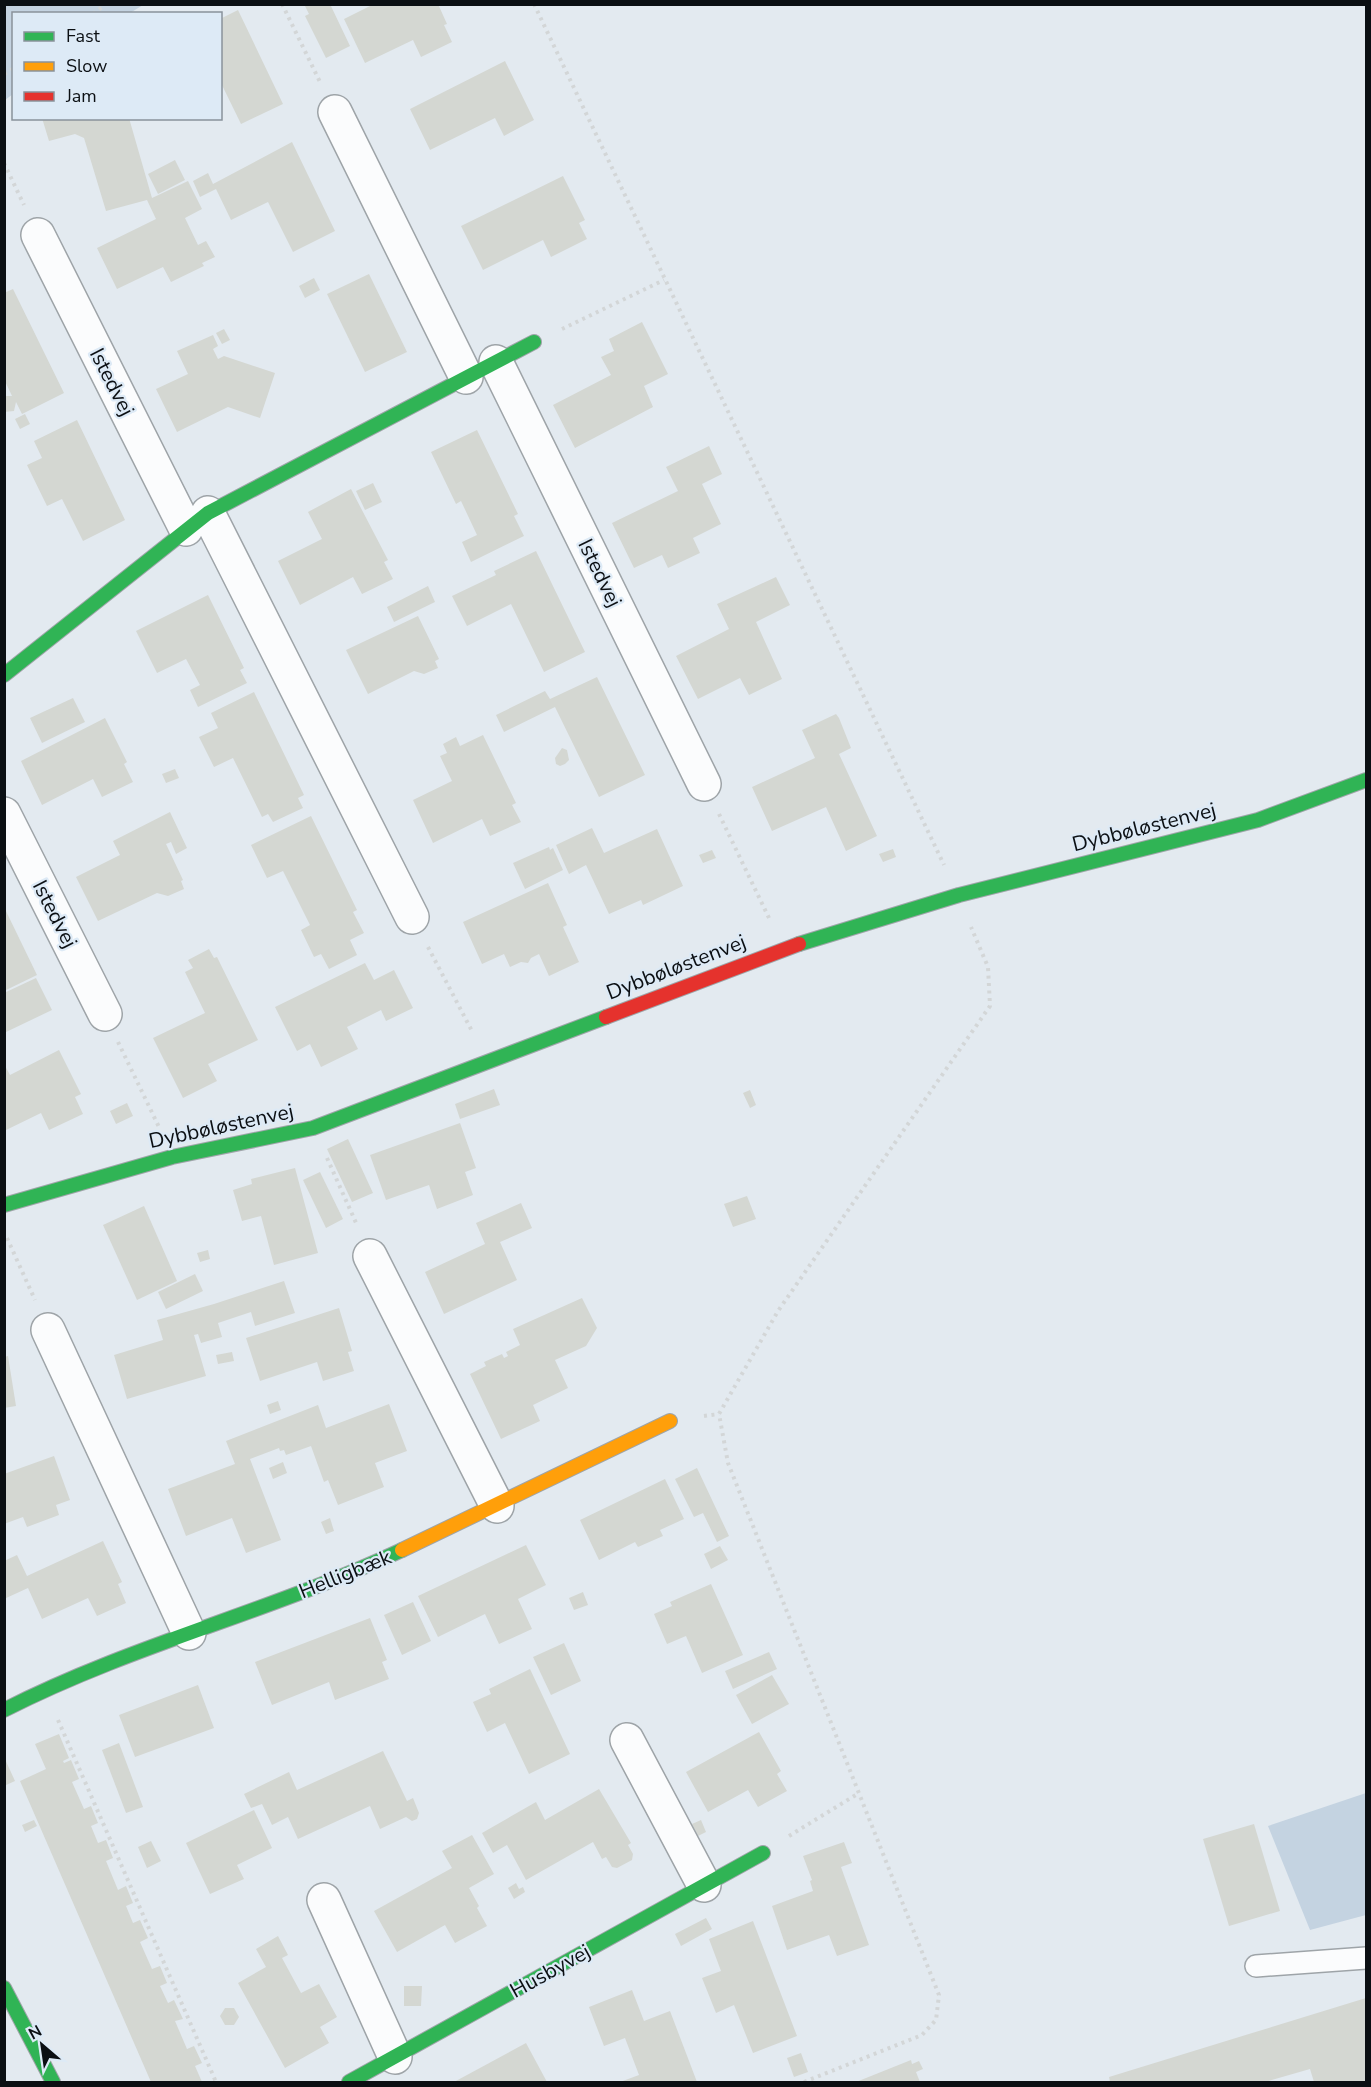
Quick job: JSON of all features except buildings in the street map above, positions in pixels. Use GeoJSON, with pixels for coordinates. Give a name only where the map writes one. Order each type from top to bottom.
{"type":"FeatureCollection","features":[{"type":"Feature","properties":{"kind":"street"},"geometry":{"type":"LineString","coordinates":[[335,112],[466,377]]}},
{"type":"Feature","properties":{"kind":"street","name":"Istedvej"},"geometry":{"type":"LineString","coordinates":[[38,235],[197,521],[412,917]]}},
{"type":"Feature","properties":{"kind":"street"},"geometry":{"type":"LineString","coordinates":[[4,675],[197,521],[534,342]]}},
{"type":"Feature","properties":{"kind":"street","name":"Istedvej"},"geometry":{"type":"LineString","coordinates":[[496,362],[704,783]]}},
{"type":"Feature","properties":{"kind":"street","name":"Dybbøløstenvej"},"geometry":{"type":"LineString","coordinates":[[4,1205],[172,1157],[313,1128],[784,949],[959,895],[1258,820],[1366,780]]}},
{"type":"Feature","properties":{"kind":"street","name":"Istedvej"},"geometry":{"type":"LineString","coordinates":[[4,814],[105,1014]]}},
{"type":"Feature","properties":{"kind":"street"},"geometry":{"type":"LineString","coordinates":[[370,1256],[497,1506]]}},
{"type":"Feature","properties":{"kind":"street"},"geometry":{"type":"LineString","coordinates":[[48,1330],[189,1633]]}},
{"type":"Feature","properties":{"kind":"street","name":"Helligbæk"},"geometry":{"type":"LineString","coordinates":[[4,1710],[45,1689],[351,1574],[670,1422]]}},
{"type":"Feature","properties":{"kind":"street"},"geometry":{"type":"LineString","coordinates":[[627,1740],[704,1885]]}},
{"type":"Feature","properties":{"kind":"street","name":"Husbyvej"},"geometry":{"type":"LineString","coordinates":[[349,2082],[763,1853]]}},
{"type":"Feature","properties":{"kind":"street"},"geometry":{"type":"LineString","coordinates":[[324,1900],[395,2057]]}},
{"type":"Feature","properties":{"kind":"street"},"geometry":{"type":"LineString","coordinates":[[4,1988],[54,2082]]}},
{"type":"Feature","properties":{"kind":"lane"},"geometry":{"type":"LineString","coordinates":[[1257,1966],[1366,1958]]}},
{"type":"Feature","properties":{"kind":"path"},"geometry":{"type":"LineString","coordinates":[[282,4],[335,112]]}},
{"type":"Feature","properties":{"kind":"path"},"geometry":{"type":"LineString","coordinates":[[534,4],[959,895],[988,967],[990,1006],[778,1311],[719,1414],[728,1463],[939,1995],[936,2020],[922,2035],[804,2082]]}},
{"type":"Feature","properties":{"kind":"path"},"geometry":{"type":"LineString","coordinates":[[4,163],[38,235]]}},
{"type":"Feature","properties":{"kind":"path"},"geometry":{"type":"LineString","coordinates":[[534,342],[664,280]]}},
{"type":"Feature","properties":{"kind":"path"},"geometry":{"type":"LineString","coordinates":[[704,783],[784,949]]}},
{"type":"Feature","properties":{"kind":"path"},"geometry":{"type":"LineString","coordinates":[[412,917],[488,1060]]}},
{"type":"Feature","properties":{"kind":"path"},"geometry":{"type":"LineString","coordinates":[[105,1014],[172,1157]]}},
{"type":"Feature","properties":{"kind":"path"},"geometry":{"type":"LineString","coordinates":[[313,1128],[370,1256]]}},
{"type":"Feature","properties":{"kind":"path"},"geometry":{"type":"LineString","coordinates":[[4,1232],[48,1330]]}},
{"type":"Feature","properties":{"kind":"path"},"geometry":{"type":"LineString","coordinates":[[45,1689],[216,2082]]}},
{"type":"Feature","properties":{"kind":"path"},"geometry":{"type":"LineString","coordinates":[[763,1853],[860,1793]]}},
{"type":"Feature","properties":{"kind":"shaded area"},"geometry":{"type":"Polygon","coordinates":[[[5,4],[143,4],[132,12],[12,12],[12,95],[5,100],[5,4]]]}},
{"type":"Feature","properties":{"kind":"shaded area"},"geometry":{"type":"Polygon","coordinates":[[[1366,1793],[1366,1915],[1310,1930],[1268,1826],[1366,1793]]]}},
{"type":"Feature","properties":{"kind":"traffic: fast"},"geometry":{"type":"LineString","coordinates":[[4,675],[208,513],[534,342]]}},
{"type":"Feature","properties":{"kind":"traffic: fast"},"geometry":{"type":"LineString","coordinates":[[799,944],[959,895],[1258,820],[1366,780]]}},
{"type":"Feature","properties":{"kind":"traffic: fast"},"geometry":{"type":"LineString","coordinates":[[4,1205],[172,1157],[313,1128],[606,1017]]}},
{"type":"Feature","properties":{"kind":"traffic: fast"},"geometry":{"type":"LineString","coordinates":[[4,1710],[101,1666],[303,1592],[402,1550]]}},
{"type":"Feature","properties":{"kind":"traffic: fast"},"geometry":{"type":"LineString","coordinates":[[349,2082],[763,1853]]}},
{"type":"Feature","properties":{"kind":"traffic: fast"},"geometry":{"type":"LineString","coordinates":[[4,1988],[53,2082]]}},
{"type":"Feature","properties":{"kind":"traffic: slow"},"geometry":{"type":"LineString","coordinates":[[402,1550],[670,1421]]}},
{"type":"Feature","properties":{"kind":"traffic: jam"},"geometry":{"type":"LineString","coordinates":[[606,1017],[799,944]]}}]}
